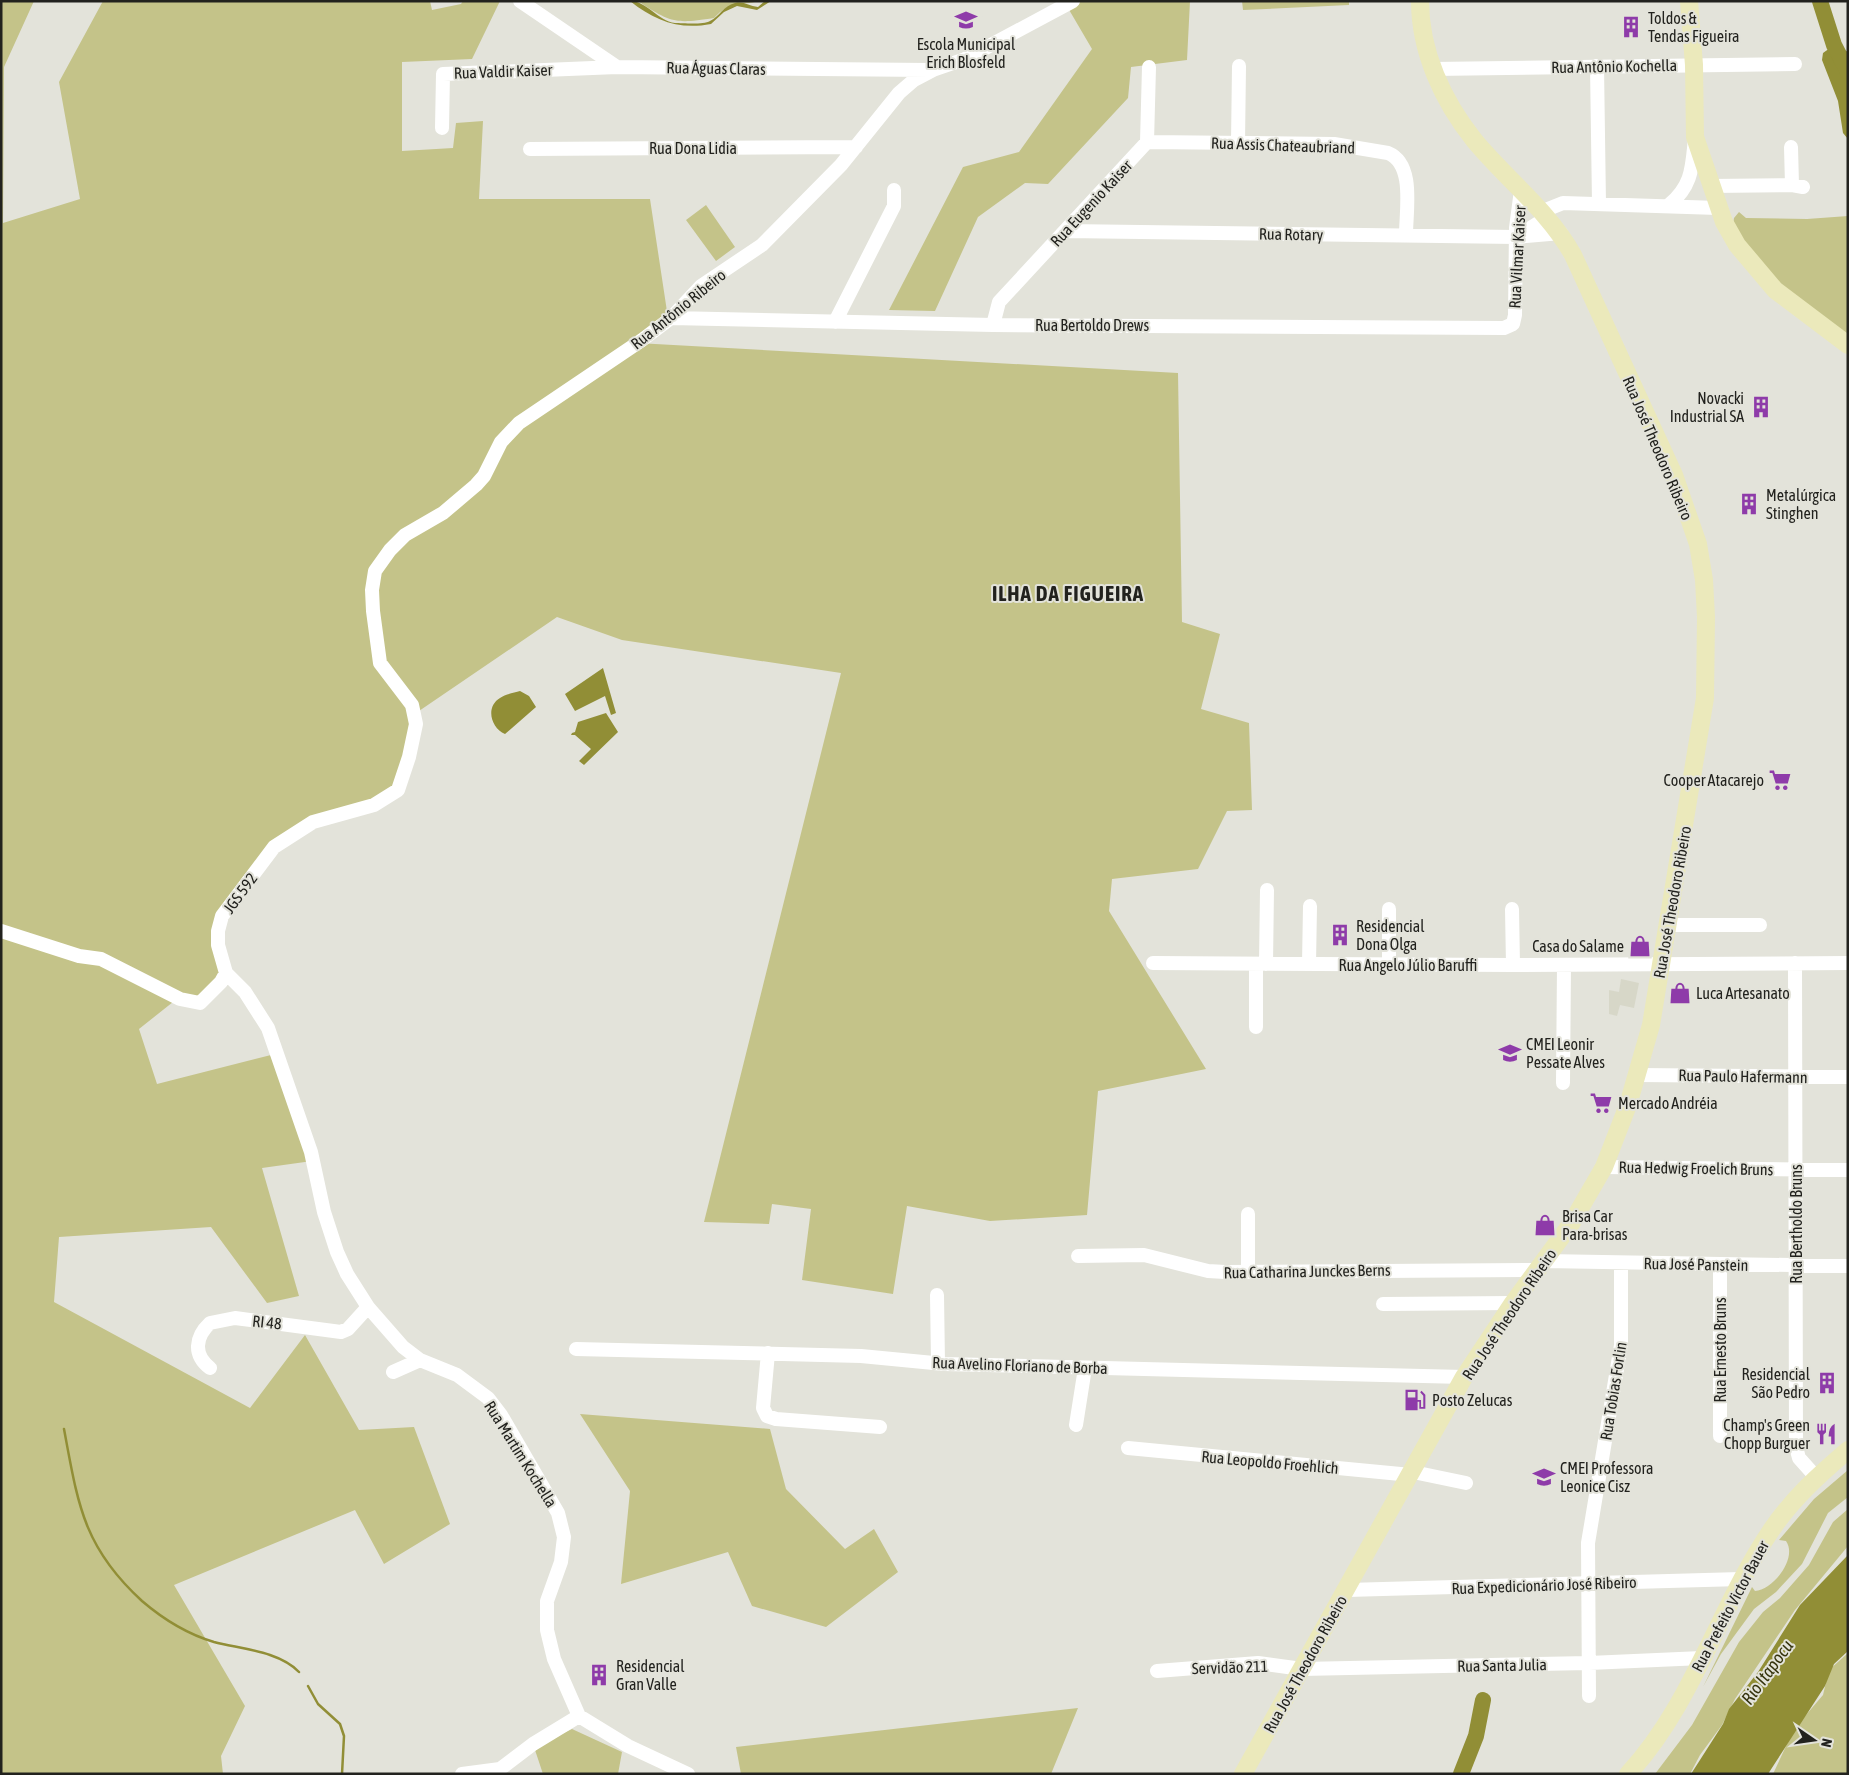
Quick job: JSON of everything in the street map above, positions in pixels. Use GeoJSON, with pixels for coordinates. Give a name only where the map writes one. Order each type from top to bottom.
{"type":"FeatureCollection","features":[{"type":"Feature","properties":{"kind":"main road","name":"Rua José Theodoro Ribeiro"},"geometry":{"type":"LineString","coordinates":[[1243,1774],[1464,1377],[1513,1303],[1571,1224],[1604,1167],[1638,1075],[1651,1025],[1705,698],[1707,658],[1704,580],[1698,544],[1674,475],[1573,255],[1561,233],[1474,140],[1452,108],[1433,69],[1420,22],[1420,1]]}},
{"type":"Feature","properties":{"kind":"main road"},"geometry":{"type":"LineString","coordinates":[[1689,1],[1694,65],[1695,137],[1718,208],[1737,245],[1755,270],[1794,306],[1848,345]]}},
{"type":"Feature","properties":{"kind":"main road","name":"Rua Prefeito Victor Bauer"},"geometry":{"type":"LineString","coordinates":[[1628,1774],[1666,1725],[1741,1580],[1780,1517],[1816,1477],[1848,1450]]}},
{"type":"Feature","properties":{"kind":"street"},"geometry":{"type":"LineString","coordinates":[[520,1],[617,67]]}},
{"type":"Feature","properties":{"kind":"street","name":"Rua Antônio Ribeiro"},"geometry":{"type":"LineString","coordinates":[[406,694],[380,663],[372,610],[372,590],[375,571],[405,535],[443,513],[476,485],[484,476],[501,442],[519,423],[642,340],[671,318],[701,286],[762,245],[804,204],[856,147],[898,93],[914,80],[933,70],[965,59],[1073,1]]}},
{"type":"Feature","properties":{"kind":"street","name":"Rua Antônio Kochella"},"geometry":{"type":"LineString","coordinates":[[1433,69],[1795,64]]}},
{"type":"Feature","properties":{"kind":"street"},"geometry":{"type":"LineString","coordinates":[[1238,144],[1239,66]]}},
{"type":"Feature","properties":{"kind":"street"},"geometry":{"type":"LineString","coordinates":[[1596,66],[1599,204]]}},
{"type":"Feature","properties":{"kind":"street","name":"Rua Águas Claras"},"geometry":{"type":"LineString","coordinates":[[617,67],[933,70]]}},
{"type":"Feature","properties":{"kind":"street","name":"Rua Valdir Kaiser"},"geometry":{"type":"LineString","coordinates":[[442,128],[442,74],[617,67]]}},
{"type":"Feature","properties":{"kind":"street"},"geometry":{"type":"LineString","coordinates":[[1147,142],[1149,67]]}},
{"type":"Feature","properties":{"kind":"street"},"geometry":{"type":"LineString","coordinates":[[892,70],[899,82],[898,93]]}},
{"type":"Feature","properties":{"kind":"street"},"geometry":{"type":"LineString","coordinates":[[1670,205],[1679,197],[1689,182],[1695,137]]}},
{"type":"Feature","properties":{"kind":"street","name":"Rua Assis Chateaubriand"},"geometry":{"type":"LineString","coordinates":[[1147,142],[1349,145],[1378,150],[1396,156],[1406,172],[1406,235]]}},
{"type":"Feature","properties":{"kind":"street","name":"Rua Eugenio Kaiser"},"geometry":{"type":"LineString","coordinates":[[993,325],[999,302],[1147,142]]}},
{"type":"Feature","properties":{"kind":"street","name":"Rua Dona Lidia"},"geometry":{"type":"LineString","coordinates":[[530,149],[856,147]]}},
{"type":"Feature","properties":{"kind":"street"},"geometry":{"type":"LineString","coordinates":[[1711,186],[1797,186],[1791,147]]}},
{"type":"Feature","properties":{"kind":"street"},"geometry":{"type":"LineString","coordinates":[[835,322],[894,206],[894,190]]}},
{"type":"Feature","properties":{"kind":"street","name":"Rua Vilmar Kaiser"},"geometry":{"type":"LineString","coordinates":[[1513,324],[1515,315],[1516,237],[1521,190]]}},
{"type":"Feature","properties":{"kind":"street"},"geometry":{"type":"LineString","coordinates":[[1516,237],[1540,222],[1543,214],[1554,206],[1563,204],[1670,205],[1718,208]]}},
{"type":"Feature","properties":{"kind":"street","name":"Rua Rotary"},"geometry":{"type":"LineString","coordinates":[[1066,231],[1516,237],[1561,233]]}},
{"type":"Feature","properties":{"kind":"street","name":"Rua Bertoldo Drews"},"geometry":{"type":"LineString","coordinates":[[671,318],[993,325],[1504,328],[1513,324]]}},
{"type":"Feature","properties":{"kind":"street","name":"JGS 592"},"geometry":{"type":"LineString","coordinates":[[347,1274],[324,1212],[311,1152],[268,1028],[245,992],[226,973],[218,945],[218,931],[222,916],[274,847],[313,822],[374,805],[398,790],[409,757],[416,724],[412,706],[406,694]]}},
{"type":"Feature","properties":{"kind":"street"},"geometry":{"type":"LineString","coordinates":[[1256,1027],[1267,890]]}},
{"type":"Feature","properties":{"kind":"street"},"geometry":{"type":"LineString","coordinates":[[1310,906],[1310,964]]}},
{"type":"Feature","properties":{"kind":"street"},"geometry":{"type":"LineString","coordinates":[[1389,909],[1389,964]]}},
{"type":"Feature","properties":{"kind":"street"},"geometry":{"type":"LineString","coordinates":[[1512,909],[1513,965]]}},
{"type":"Feature","properties":{"kind":"street"},"geometry":{"type":"LineString","coordinates":[[1669,925],[1760,925]]}},
{"type":"Feature","properties":{"kind":"street"},"geometry":{"type":"LineString","coordinates":[[1,931],[79,956],[101,959],[180,998],[192,1002],[200,1003],[221,982],[226,973]]}},
{"type":"Feature","properties":{"kind":"street","name":"Rua Angelo Júlio Baruffi"},"geometry":{"type":"LineString","coordinates":[[1153,962],[1513,965],[1848,963]]}},
{"type":"Feature","properties":{"kind":"street","name":"Rua Bertholdo Bruns"},"geometry":{"type":"LineString","coordinates":[[1795,963],[1796,1447],[1799,1458],[1816,1477]]}},
{"type":"Feature","properties":{"kind":"street"},"geometry":{"type":"LineString","coordinates":[[1562,1083],[1564,965]]}},
{"type":"Feature","properties":{"kind":"street","name":"Rua Paulo Hafermann"},"geometry":{"type":"LineString","coordinates":[[1638,1075],[1848,1077]]}},
{"type":"Feature","properties":{"kind":"street","name":"Rua Hedwig Froelich Bruns"},"geometry":{"type":"LineString","coordinates":[[1604,1167],[1848,1170]]}},
{"type":"Feature","properties":{"kind":"street"},"geometry":{"type":"LineString","coordinates":[[1248,1214],[1248,1271]]}},
{"type":"Feature","properties":{"kind":"street","name":"Rua Catharina Junckes Berns"},"geometry":{"type":"LineString","coordinates":[[1078,1256],[1144,1255],[1208,1271],[1541,1265]]}},
{"type":"Feature","properties":{"kind":"street","name":"Rua José Panstein"},"geometry":{"type":"LineString","coordinates":[[1541,1265],[1621,1263],[1848,1266]]}},
{"type":"Feature","properties":{"kind":"street","name":"Rua Tobias Forlin"},"geometry":{"type":"LineString","coordinates":[[1589,1696],[1588,1543],[1622,1345],[1621,1263]]}},
{"type":"Feature","properties":{"kind":"street","name":"Rua Ernesto Bruns"},"geometry":{"type":"LineString","coordinates":[[1720,1264],[1720,1436]]}},
{"type":"Feature","properties":{"kind":"street","name":"Rua Martim Kochella"},"geometry":{"type":"LineString","coordinates":[[347,1274],[368,1306],[403,1347],[420,1360],[456,1375],[488,1398],[558,1513],[564,1537],[561,1562],[548,1600],[547,1630],[554,1659],[579,1716]]}},
{"type":"Feature","properties":{"kind":"street"},"geometry":{"type":"LineString","coordinates":[[937,1295],[938,1364]]}},
{"type":"Feature","properties":{"kind":"street"},"geometry":{"type":"LineString","coordinates":[[1383,1304],[1513,1303]]}},
{"type":"Feature","properties":{"kind":"street","name":"RI 48"},"geometry":{"type":"LineString","coordinates":[[210,1368],[201,1361],[198,1352],[198,1337],[210,1322],[235,1318],[341,1332],[348,1329],[368,1306]]}},
{"type":"Feature","properties":{"kind":"street","name":"Rua Avelino Floriano de Borba"},"geometry":{"type":"LineString","coordinates":[[576,1349],[881,1357],[938,1364],[1464,1377]]}},
{"type":"Feature","properties":{"kind":"street"},"geometry":{"type":"LineString","coordinates":[[768,1353],[763,1408],[767,1416],[776,1419],[880,1427]]}},
{"type":"Feature","properties":{"kind":"street"},"geometry":{"type":"LineString","coordinates":[[393,1372],[420,1360]]}},
{"type":"Feature","properties":{"kind":"street"},"geometry":{"type":"LineString","coordinates":[[1076,1424],[1085,1368]]}},
{"type":"Feature","properties":{"kind":"street","name":"Rua Leopoldo Froehlich"},"geometry":{"type":"LineString","coordinates":[[1128,1448],[1412,1473],[1466,1483]]}},
{"type":"Feature","properties":{"kind":"street","name":"Rua Expedicionário José Ribeiro"},"geometry":{"type":"LineString","coordinates":[[1347,1590],[1741,1580]]}},
{"type":"Feature","properties":{"kind":"street","name":"Rua Santa Julia"},"geometry":{"type":"LineString","coordinates":[[1302,1669],[1589,1663],[1702,1658]]}},
{"type":"Feature","properties":{"kind":"street","name":"Servidão 211"},"geometry":{"type":"LineString","coordinates":[[1157,1670],[1258,1662],[1302,1669]]}},
{"type":"Feature","properties":{"kind":"street"},"geometry":{"type":"LineString","coordinates":[[462,1774],[500,1769],[533,1744],[579,1716],[628,1746],[688,1774]]}},
{"type":"Feature","properties":{"kind":"shaded area"},"geometry":{"type":"Polygon","coordinates":[[[1,1],[34,1],[4,67],[3,223],[80,199],[59,82],[103,1],[430,1],[432,10],[461,4],[463,1],[500,1],[472,59],[402,62],[402,151],[453,148],[456,123],[483,121],[479,199],[650,199],[668,318],[637,343],[1178,373],[1182,622],[1220,634],[1201,709],[1249,723],[1252,810],[1227,811],[1198,869],[1112,879],[1109,911],[1206,1069],[1098,1091],[1087,1215],[990,1221],[907,1206],[893,1294],[802,1280],[811,1209],[772,1204],[769,1224],[704,1222],[841,673],[622,640],[557,617],[419,711],[395,792],[310,818],[220,915],[226,978],[201,1001],[173,1002],[139,1029],[157,1084],[275,1054],[312,1161],[262,1168],[299,1296],[267,1303],[211,1227],[59,1237],[54,1302],[250,1408],[305,1335],[359,1430],[414,1427],[450,1524],[384,1564],[355,1510],[174,1585],[245,1706],[221,1756],[223,1774],[1,1774],[1,1]]]}},
{"type":"Feature","properties":{"kind":"shaded area"},"geometry":{"type":"Polygon","coordinates":[[[638,1],[760,1],[730,6],[714,18],[682,21],[666,18],[638,1]]]}},
{"type":"Feature","properties":{"kind":"shaded area"},"geometry":{"type":"Polygon","coordinates":[[[1082,1],[1190,1],[1187,60],[1131,67],[1128,98],[1048,184],[1025,183],[978,217],[935,311],[889,310],[963,167],[1019,152],[1092,49],[1068,8],[1082,1]]]}},
{"type":"Feature","properties":{"kind":"shaded area"},"geometry":{"type":"Polygon","coordinates":[[[1242,1],[1349,1],[1349,5],[1243,10],[1242,1]]]}},
{"type":"Feature","properties":{"kind":"shaded area"},"geometry":{"type":"Polygon","coordinates":[[[706,205],[735,247],[716,261],[686,220],[706,205]]]}},
{"type":"Feature","properties":{"kind":"shaded area"},"geometry":{"type":"Polygon","coordinates":[[[1739,212],[1746,218],[1807,219],[1848,216],[1848,339],[1799,302],[1761,266],[1733,224],[1734,218],[1739,212]]]}},
{"type":"Feature","properties":{"kind":"shaded area"},"geometry":{"type":"Polygon","coordinates":[[[1621,979],[1639,983],[1634,1008],[1620,1005],[1617,1016],[1609,1014],[1609,990],[1619,992],[1621,979]]]}},
{"type":"Feature","properties":{"kind":"shaded area"},"geometry":{"type":"Polygon","coordinates":[[[580,1414],[770,1429],[786,1489],[845,1549],[874,1529],[898,1572],[826,1627],[752,1606],[728,1552],[621,1584],[630,1491],[580,1414]]]}},
{"type":"Feature","properties":{"kind":"shaded area"},"geometry":{"type":"Polygon","coordinates":[[[1848,1470],[1848,1497],[1828,1513],[1802,1564],[1776,1592],[1754,1609],[1721,1654],[1703,1687],[1752,1587],[1755,1591],[1762,1589],[1782,1572],[1789,1556],[1789,1548],[1786,1541],[1779,1540],[1814,1499],[1848,1470]]]}},
{"type":"Feature","properties":{"kind":"shaded area"},"geometry":{"type":"Polygon","coordinates":[[[1848,1509],[1848,1546],[1795,1610],[1735,1699],[1722,1725],[1700,1755],[1690,1774],[1655,1774],[1692,1725],[1739,1642],[1763,1612],[1780,1598],[1809,1565],[1833,1522],[1848,1509]]]}},
{"type":"Feature","properties":{"kind":"shaded area"},"geometry":{"type":"Polygon","coordinates":[[[1848,1653],[1848,1774],[1773,1774],[1794,1729],[1823,1695],[1829,1670],[1848,1653]]]}},
{"type":"Feature","properties":{"kind":"shaded area"},"geometry":{"type":"Polygon","coordinates":[[[1078,1708],[1051,1774],[741,1774],[736,1747],[1078,1708]]]}},
{"type":"Feature","properties":{"kind":"shaded area"},"geometry":{"type":"Polygon","coordinates":[[[572,1729],[622,1752],[618,1774],[543,1774],[534,1747],[572,1729]]]}},
{"type":"Feature","properties":{"kind":"water"},"geometry":{"type":"Polygon","coordinates":[[[630,1],[642,4],[663,19],[675,23],[693,24],[710,21],[727,6],[735,3],[758,7],[765,1],[771,1],[757,10],[737,6],[724,12],[711,24],[688,26],[678,25],[658,19],[630,1]]]}},
{"type":"Feature","properties":{"kind":"water"},"geometry":{"type":"Polygon","coordinates":[[[1830,48],[1841,52],[1848,51],[1848,139],[1843,133],[1838,101],[1822,60],[1823,53],[1830,48]]]}},
{"type":"Feature","properties":{"kind":"water"},"geometry":{"type":"Polygon","coordinates":[[[603,668],[616,713],[611,715],[605,696],[575,711],[565,694],[603,668]]]}},
{"type":"Feature","properties":{"kind":"water"},"geometry":{"type":"Polygon","coordinates":[[[520,691],[529,696],[536,707],[505,734],[493,722],[492,707],[502,697],[520,691]]]}},
{"type":"Feature","properties":{"kind":"water"},"geometry":{"type":"Polygon","coordinates":[[[606,713],[618,732],[584,765],[579,761],[591,749],[575,735],[571,735],[575,732],[578,722],[606,713]]]}},
{"type":"Feature","properties":{"kind":"water"},"geometry":{"type":"Polygon","coordinates":[[[1848,1555],[1848,1651],[1834,1664],[1825,1686],[1768,1774],[1691,1774],[1723,1724],[1729,1709],[1758,1672],[1800,1605],[1848,1555]]]}},
{"type":"Feature","properties":{"kind":"waterway","name":"Rio Itapocu"},"geometry":{"type":"LineString","coordinates":[[1820,1],[1834,45],[1848,72]]}},
{"type":"Feature","properties":{"kind":"waterway"},"geometry":{"type":"LineString","coordinates":[[64,1429],[79,1502],[86,1523],[95,1543],[122,1581],[150,1608],[185,1630],[204,1639],[281,1659],[299,1672]]}},
{"type":"Feature","properties":{"kind":"waterway"},"geometry":{"type":"LineString","coordinates":[[308,1686],[318,1704],[340,1724],[344,1736],[342,1774]]}},
{"type":"Feature","properties":{"kind":"waterway"},"geometry":{"type":"LineString","coordinates":[[1461,1774],[1476,1736],[1483,1700]]}},
{"type":"Feature","properties":{"kind":"place","name":"Escola Municipal Erich Blosfeld"},"geometry":{"type":"Point","coordinates":[966,20]}},
{"type":"Feature","properties":{"kind":"place","name":"Toldos & Tendas Figueira"},"geometry":{"type":"Point","coordinates":[1631,27]}},
{"type":"Feature","properties":{"kind":"place","name":"Novacki Industrial SA"},"geometry":{"type":"Point","coordinates":[1761,407]}},
{"type":"Feature","properties":{"kind":"place","name":"Metalúrgica Stinghen"},"geometry":{"type":"Point","coordinates":[1749,504]}},
{"type":"Feature","properties":{"kind":"place","name":"Cooper Atacarejo"},"geometry":{"type":"Point","coordinates":[1780,780]}},
{"type":"Feature","properties":{"kind":"place","name":"Residencial Dona Olga"},"geometry":{"type":"Point","coordinates":[1340,935]}},
{"type":"Feature","properties":{"kind":"place","name":"Casa do Salame"},"geometry":{"type":"Point","coordinates":[1640,946]}},
{"type":"Feature","properties":{"kind":"place","name":"Luca Artesanato"},"geometry":{"type":"Point","coordinates":[1680,993]}},
{"type":"Feature","properties":{"kind":"place","name":"CMEI Leonir Pessate Alves"},"geometry":{"type":"Point","coordinates":[1510,1053]}},
{"type":"Feature","properties":{"kind":"place","name":"Mercado Andréia"},"geometry":{"type":"Point","coordinates":[1601,1103]}},
{"type":"Feature","properties":{"kind":"place","name":"Brisa Car Para-brisas"},"geometry":{"type":"Point","coordinates":[1545,1225]}},
{"type":"Feature","properties":{"kind":"place","name":"Residencial São Pedro"},"geometry":{"type":"Point","coordinates":[1827,1383]}},
{"type":"Feature","properties":{"kind":"place","name":"Posto Zelucas"},"geometry":{"type":"Point","coordinates":[1415,1400]}},
{"type":"Feature","properties":{"kind":"place","name":"Champ's Green Chopp Burguer"},"geometry":{"type":"Point","coordinates":[1826,1434]}},
{"type":"Feature","properties":{"kind":"place","name":"CMEI Professora Leonice Cisz"},"geometry":{"type":"Point","coordinates":[1544,1477]}},
{"type":"Feature","properties":{"kind":"place","name":"Residencial Gran Valle"},"geometry":{"type":"Point","coordinates":[599,1675]}},
{"type":"Feature","properties":{"kind":"district","name":"ILHA DA FIGUEIRA"},"geometry":{"type":"Point","coordinates":[1068,593]}}]}
